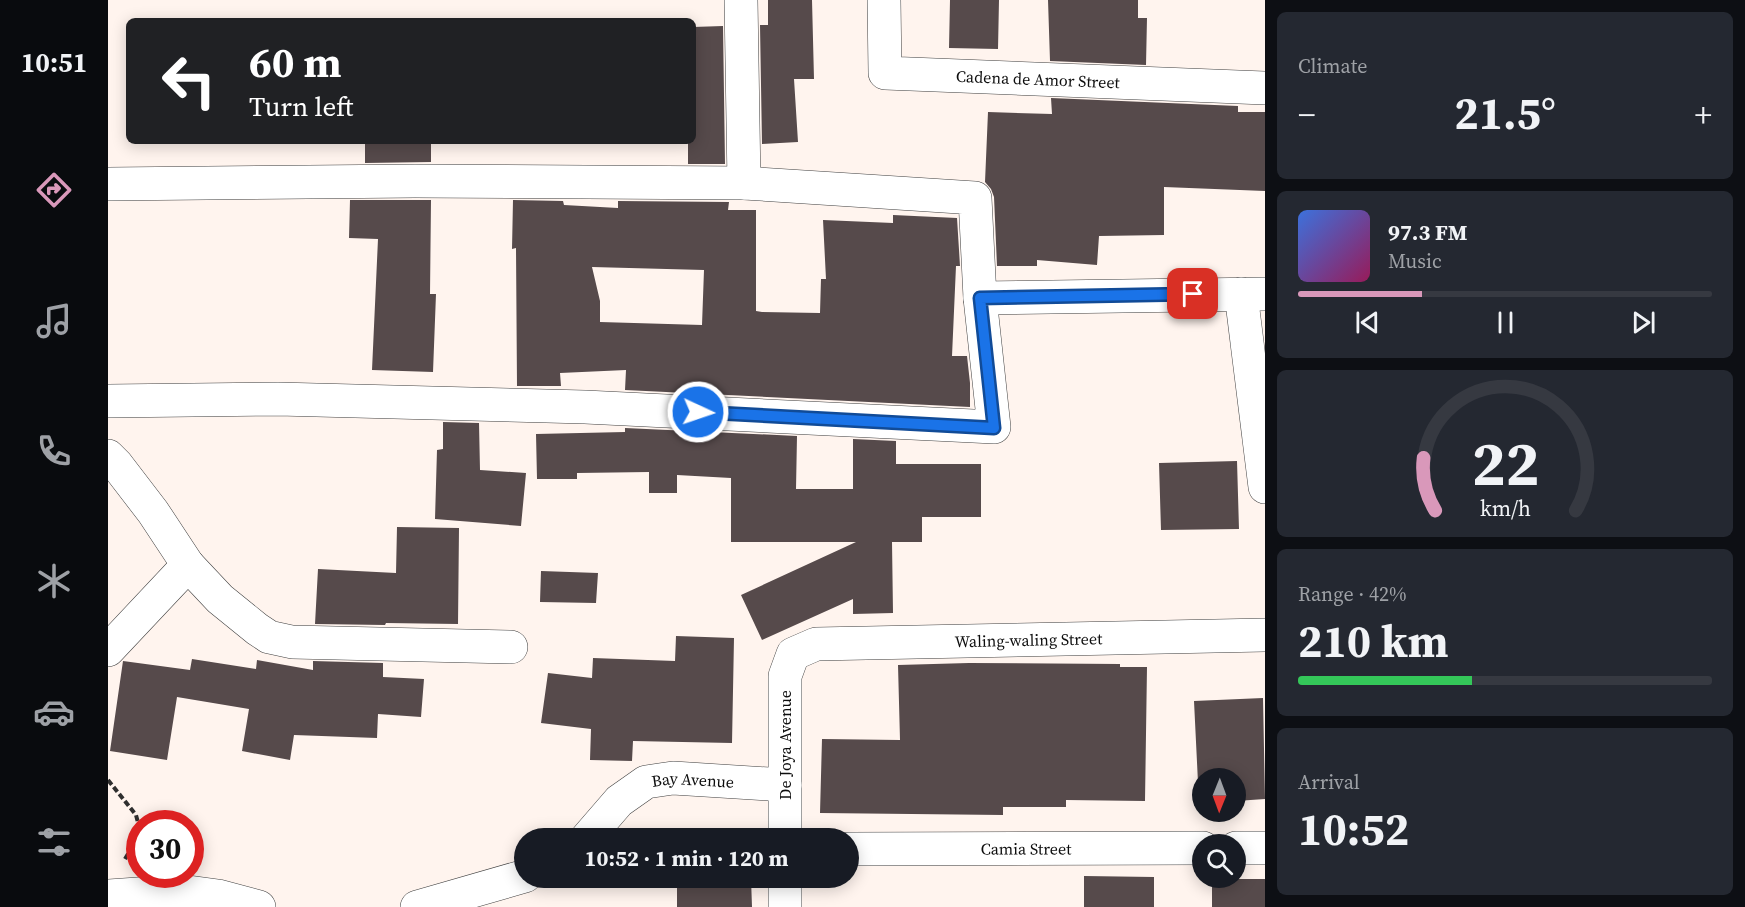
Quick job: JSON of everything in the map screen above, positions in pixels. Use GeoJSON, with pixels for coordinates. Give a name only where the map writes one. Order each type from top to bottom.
{"type":"FeatureCollection","features":[{"type":"Feature","properties":{"kind":"street"},"geometry":{"type":"LineString","coordinates":[[741,0],[744,183]]}},
{"type":"Feature","properties":{"kind":"street","name":"Cadena de Amor Street"},"geometry":{"type":"LineString","coordinates":[[884,0],[885,73],[1265,88]]}},
{"type":"Feature","properties":{"kind":"street"},"geometry":{"type":"LineString","coordinates":[[108,184],[415,181],[744,183],[975,198],[980,298],[994,428],[585,407],[278,399],[108,401]]}},
{"type":"Feature","properties":{"kind":"street"},"geometry":{"type":"LineString","coordinates":[[980,298],[1253,294],[1265,487]]}},
{"type":"Feature","properties":{"kind":"street"},"geometry":{"type":"LineString","coordinates":[[108,456],[153,512],[188,565],[220,599],[269,636],[292,642],[511,647]]}},
{"type":"Feature","properties":{"kind":"street"},"geometry":{"type":"LineString","coordinates":[[108,650],[188,565]]}},
{"type":"Feature","properties":{"kind":"street","name":"Waling-waling Street"},"geometry":{"type":"LineString","coordinates":[[793,654],[816,644],[1265,635]]}},
{"type":"Feature","properties":{"kind":"street","name":"De Joya Avenue"},"geometry":{"type":"LineString","coordinates":[[785,828],[785,675],[793,654]]}},
{"type":"Feature","properties":{"kind":"street","name":"Bay Avenue"},"geometry":{"type":"LineString","coordinates":[[596,828],[619,801],[646,782],[673,778],[785,785]]}},
{"type":"Feature","properties":{"kind":"street","name":"Camia Street"},"geometry":{"type":"LineString","coordinates":[[859,849],[1192,848]]}},
{"type":"Feature","properties":{"kind":"street"},"geometry":{"type":"LineString","coordinates":[[1246,848],[1265,848]]}},
{"type":"Feature","properties":{"kind":"street"},"geometry":{"type":"LineString","coordinates":[[417,907],[514,879]]}},
{"type":"Feature","properties":{"kind":"street"},"geometry":{"type":"LineString","coordinates":[[785,888],[785,907]]}},
{"type":"Feature","properties":{"kind":"street"},"geometry":{"type":"LineString","coordinates":[[108,896],[181,891],[218,896],[259,907]]}},
{"type":"Feature","properties":{"kind":"path"},"geometry":{"type":"LineString","coordinates":[[108,780],[132,810]]}},
{"type":"Feature","properties":{"kind":"building"},"geometry":{"type":"Polygon","coordinates":[[[768,0],[812,0],[814,79],[794,79],[798,142],[762,144],[760,25],[768,25],[768,0]]]}},
{"type":"Feature","properties":{"kind":"building"},"geometry":{"type":"Polygon","coordinates":[[[950,0],[999,0],[998,49],[949,48],[950,0]]]}},
{"type":"Feature","properties":{"kind":"building"},"geometry":{"type":"Polygon","coordinates":[[[1048,0],[1138,0],[1138,18],[1147,18],[1146,65],[1050,61],[1048,0]]]}},
{"type":"Feature","properties":{"kind":"building"},"geometry":{"type":"Polygon","coordinates":[[[723,26],[725,164],[688,164],[688,144],[696,144],[696,27],[723,26]]]}},
{"type":"Feature","properties":{"kind":"building"},"geometry":{"type":"Polygon","coordinates":[[[1051,98],[1238,106],[1238,112],[1265,112],[1265,191],[1164,187],[1164,235],[1099,236],[1097,265],[1037,260],[1037,266],[997,266],[994,197],[985,182],[988,112],[1052,114],[1051,98]]]}},
{"type":"Feature","properties":{"kind":"building"},"geometry":{"type":"Polygon","coordinates":[[[365,144],[431,144],[431,162],[365,163],[365,144]]]}},
{"type":"Feature","properties":{"kind":"building"},"geometry":{"type":"Polygon","coordinates":[[[350,200],[431,200],[430,294],[436,294],[433,372],[372,370],[378,239],[349,238],[350,200]]]}},
{"type":"Feature","properties":{"kind":"building"},"geometry":{"type":"Polygon","coordinates":[[[513,200],[563,201],[564,205],[618,208],[618,201],[729,202],[728,210],[756,210],[756,311],[820,313],[821,279],[826,279],[823,220],[893,223],[893,215],[957,218],[960,266],[956,266],[952,356],[967,356],[970,407],[625,390],[626,370],[560,373],[561,386],[517,386],[516,248],[512,249],[513,200]],[[592,267],[600,301],[600,322],[702,325],[704,270],[592,267]]]}},
{"type":"Feature","properties":{"kind":"building"},"geometry":{"type":"Polygon","coordinates":[[[443,422],[479,423],[480,470],[526,473],[521,526],[435,519],[437,450],[443,449],[443,422]]]}},
{"type":"Feature","properties":{"kind":"building"},"geometry":{"type":"Polygon","coordinates":[[[625,428],[797,436],[796,489],[853,489],[853,439],[896,441],[896,464],[981,464],[981,517],[922,517],[922,542],[892,542],[893,613],[853,614],[853,599],[762,640],[741,595],[856,542],[731,542],[731,478],[677,475],[677,493],[649,493],[649,472],[577,473],[577,479],[537,479],[536,434],[625,432],[625,428]]]}},
{"type":"Feature","properties":{"kind":"building"},"geometry":{"type":"Polygon","coordinates":[[[1237,461],[1239,529],[1161,530],[1159,463],[1237,461]]]}},
{"type":"Feature","properties":{"kind":"building"},"geometry":{"type":"Polygon","coordinates":[[[397,527],[459,528],[458,624],[315,624],[318,569],[396,573],[397,527]]]}},
{"type":"Feature","properties":{"kind":"building"},"geometry":{"type":"Polygon","coordinates":[[[541,571],[598,573],[596,603],[540,602],[541,571]]]}},
{"type":"Feature","properties":{"kind":"building"},"geometry":{"type":"Polygon","coordinates":[[[676,636],[734,638],[732,743],[633,741],[632,761],[590,760],[591,729],[541,723],[548,673],[592,678],[593,658],[675,661],[676,636]]]}},
{"type":"Feature","properties":{"kind":"building"},"geometry":{"type":"Polygon","coordinates":[[[192,659],[256,669],[257,660],[313,670],[313,661],[383,663],[383,677],[424,679],[421,717],[378,714],[377,738],[294,735],[290,760],[242,751],[249,709],[177,697],[167,760],[110,751],[123,661],[190,670],[192,659]]]}},
{"type":"Feature","properties":{"kind":"building"},"geometry":{"type":"Polygon","coordinates":[[[1120,664],[1120,667],[1147,667],[1145,801],[1066,800],[1066,807],[1003,807],[1003,815],[820,813],[822,739],[900,740],[898,665],[1120,664]]]}},
{"type":"Feature","properties":{"kind":"building"},"geometry":{"type":"Polygon","coordinates":[[[1263,698],[1265,799],[1246,800],[1246,768],[1197,768],[1194,701],[1263,698]]]}},
{"type":"Feature","properties":{"kind":"building"},"geometry":{"type":"Polygon","coordinates":[[[1084,876],[1154,877],[1154,907],[1084,907],[1084,876]]]}},
{"type":"Feature","properties":{"kind":"building"},"geometry":{"type":"Polygon","coordinates":[[[1246,879],[1265,879],[1265,907],[1212,907],[1212,888],[1246,888],[1246,879]]]}},
{"type":"Feature","properties":{"kind":"building"},"geometry":{"type":"Polygon","coordinates":[[[677,888],[751,888],[752,907],[677,907],[677,888]]]}},
{"type":"Feature","properties":{"kind":"route"},"geometry":{"type":"LineString","coordinates":[[698,412],[994,428],[980,298],[1193,294]]}}]}
